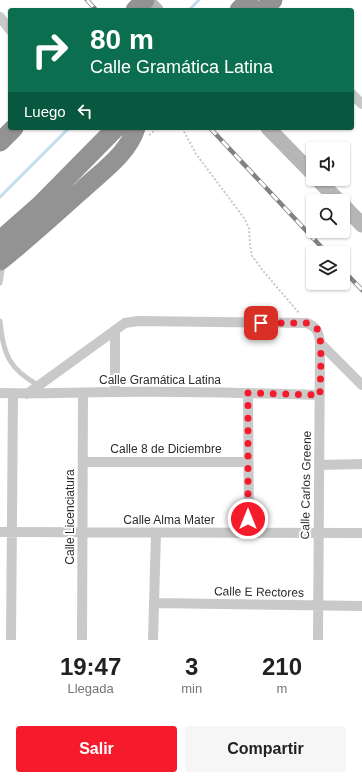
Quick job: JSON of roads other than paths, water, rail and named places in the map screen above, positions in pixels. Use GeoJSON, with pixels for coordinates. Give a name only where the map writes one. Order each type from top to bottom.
{"type":"FeatureCollection","features":[{"type":"Feature","properties":{"kind":"highway"},"geometry":{"type":"LineString","coordinates":[[137,8],[146,0]]}},
{"type":"Feature","properties":{"kind":"highway"},"geometry":{"type":"LineString","coordinates":[[241,8],[249,0]]}},
{"type":"Feature","properties":{"kind":"highway"},"geometry":{"type":"LineString","coordinates":[[0,124],[8,116]]}},
{"type":"Feature","properties":{"kind":"highway"},"geometry":{"type":"LineString","coordinates":[[0,142],[12,130]]}},
{"type":"Feature","properties":{"kind":"highway"},"geometry":{"type":"LineString","coordinates":[[2,253],[40,205],[114,130]]}},
{"type":"Feature","properties":{"kind":"highway"},"geometry":{"type":"LineString","coordinates":[[2,253],[56,214],[112,162],[125,148],[134,135],[135,130]]}},
{"type":"Feature","properties":{"kind":"street"},"geometry":{"type":"LineString","coordinates":[[146,0],[154,8]]}},
{"type":"Feature","properties":{"kind":"street"},"geometry":{"type":"LineString","coordinates":[[0,17],[8,27]]}},
{"type":"Feature","properties":{"kind":"street"},"geometry":{"type":"LineString","coordinates":[[354,96],[362,104]]}},
{"type":"Feature","properties":{"kind":"street"},"geometry":{"type":"LineString","coordinates":[[270,130],[306,167]]}},
{"type":"Feature","properties":{"kind":"street"},"geometry":{"type":"LineString","coordinates":[[325,186],[332,194]]}},
{"type":"Feature","properties":{"kind":"street"},"geometry":{"type":"LineString","coordinates":[[350,212],[362,225]]}},
{"type":"Feature","properties":{"kind":"street","name":"Calle Carlos Greene"},"geometry":{"type":"LineString","coordinates":[[115,330],[125,323],[138,321],[307,323],[318,330],[320,343],[318,640]]}},
{"type":"Feature","properties":{"kind":"street"},"geometry":{"type":"LineString","coordinates":[[27,394],[115,330]]}},
{"type":"Feature","properties":{"kind":"street"},"geometry":{"type":"LineString","coordinates":[[115,330],[115,392]]}},
{"type":"Feature","properties":{"kind":"street"},"geometry":{"type":"LineString","coordinates":[[320,343],[362,385]]}},
{"type":"Feature","properties":{"kind":"street","name":"Calle Gramática Latina"},"geometry":{"type":"LineString","coordinates":[[0,393],[27,394],[115,392],[320,395]]}},
{"type":"Feature","properties":{"kind":"street"},"geometry":{"type":"LineString","coordinates":[[11,640],[13,393]]}},
{"type":"Feature","properties":{"kind":"street","name":"Calle Licenciatura"},"geometry":{"type":"LineString","coordinates":[[82,640],[83,393]]}},
{"type":"Feature","properties":{"kind":"street"},"geometry":{"type":"LineString","coordinates":[[248,393],[249,533]]}},
{"type":"Feature","properties":{"kind":"street","name":"Calle 8 de Diciembre"},"geometry":{"type":"LineString","coordinates":[[83,462],[248,462]]}},
{"type":"Feature","properties":{"kind":"street"},"geometry":{"type":"LineString","coordinates":[[319,465],[362,464]]}},
{"type":"Feature","properties":{"kind":"street","name":"Calle Alma Mater"},"geometry":{"type":"LineString","coordinates":[[0,532],[362,533]]}},
{"type":"Feature","properties":{"kind":"street"},"geometry":{"type":"LineString","coordinates":[[153,640],[156,533]]}},
{"type":"Feature","properties":{"kind":"street","name":"Calle E Rectores"},"geometry":{"type":"LineString","coordinates":[[155,603],[362,606]]}},
{"type":"Feature","properties":{"kind":"lane"},"geometry":{"type":"LineString","coordinates":[[0,282],[2,253]]}},
{"type":"Feature","properties":{"kind":"lane"},"geometry":{"type":"LineString","coordinates":[[0,321],[8,360],[26,379],[38,385]]}},
{"type":"Feature","properties":{"kind":"waterway"},"geometry":{"type":"LineString","coordinates":[[191,8],[199,0]]}},
{"type":"Feature","properties":{"kind":"waterway"},"geometry":{"type":"LineString","coordinates":[[0,197],[67,130]]}},
{"type":"Feature","properties":{"kind":"railway"},"geometry":{"type":"LineString","coordinates":[[87,0],[94,8]]}},
{"type":"Feature","properties":{"kind":"railway"},"geometry":{"type":"LineString","coordinates":[[212,130],[320,246]]}},
{"type":"Feature","properties":{"kind":"railway"},"geometry":{"type":"LineString","coordinates":[[350,277],[362,290]]}}]}
